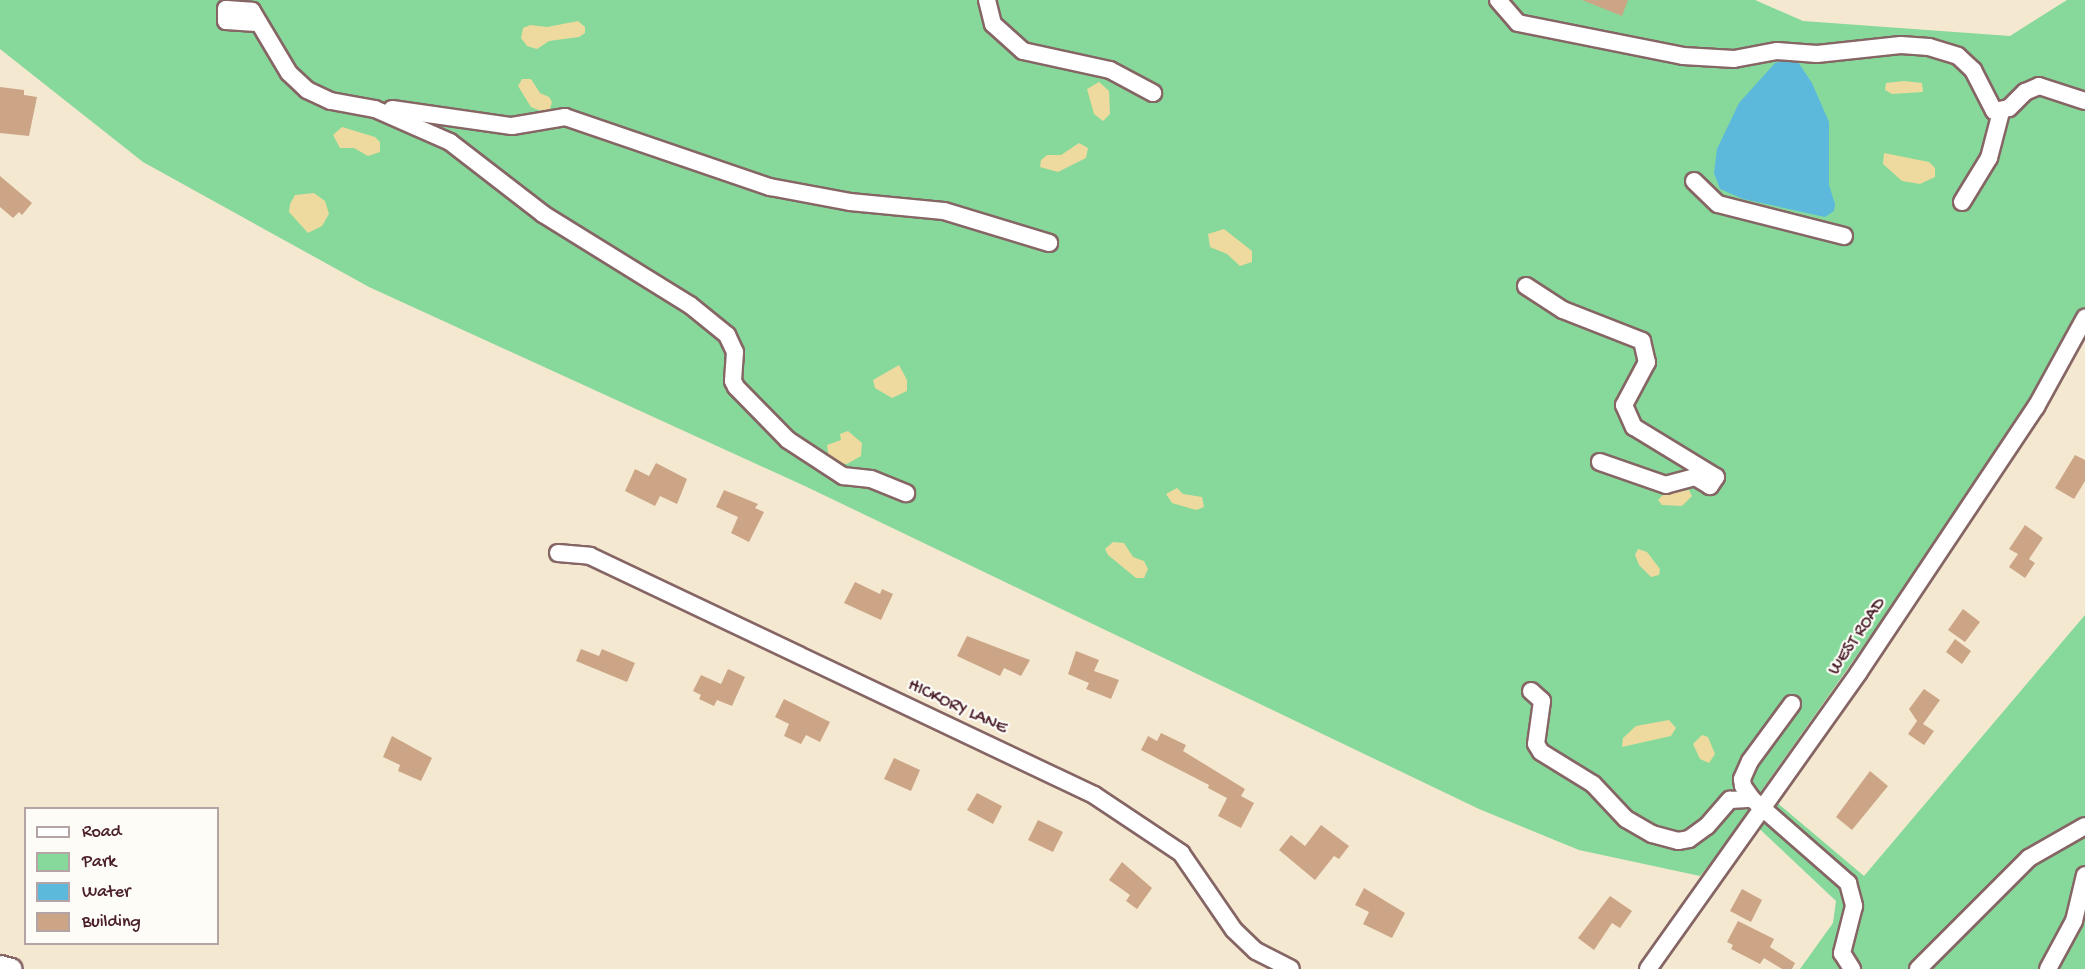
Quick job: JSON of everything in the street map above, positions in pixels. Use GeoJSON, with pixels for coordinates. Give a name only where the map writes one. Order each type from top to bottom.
{"type":"FeatureCollection","features":[{"type":"Feature","properties":{"kind":"main road"},"geometry":{"type":"LineString","coordinates":[[0,966],[11,969]]}},
{"type":"Feature","properties":{"kind":"street"},"geometry":{"type":"LineString","coordinates":[[987,0],[993,24],[1023,51],[1110,70],[1153,93]]}},
{"type":"Feature","properties":{"kind":"street"},"geometry":{"type":"LineString","coordinates":[[1498,0],[1518,23],[1683,56],[1734,59],[1778,51],[1817,54],[1901,45],[1929,47],[1958,56],[1983,85],[1990,108],[2001,112]]}},
{"type":"Feature","properties":{"kind":"street"},"geometry":{"type":"LineString","coordinates":[[256,23],[267,33],[289,73],[307,90],[331,101],[375,109],[512,126],[565,117],[770,188],[850,202],[944,211],[1049,243]]}},
{"type":"Feature","properties":{"kind":"street"},"geometry":{"type":"LineString","coordinates":[[1962,202],[1989,158],[2001,112],[2039,86],[2085,100]]}},
{"type":"Feature","properties":{"kind":"street"},"geometry":{"type":"LineString","coordinates":[[375,109],[450,142],[543,214],[718,326],[735,352],[733,381],[736,387],[808,456],[843,476],[872,479],[906,493]]}},
{"type":"Feature","properties":{"kind":"street"},"geometry":{"type":"LineString","coordinates":[[1694,181],[1718,204]]}},
{"type":"Feature","properties":{"kind":"street"},"geometry":{"type":"LineString","coordinates":[[1689,198],[1844,236]]}},
{"type":"Feature","properties":{"kind":"street"},"geometry":{"type":"LineString","coordinates":[[1526,286],[1563,310],[1642,341],[1647,362],[1624,405],[1634,427],[1716,477],[1710,486],[1695,477],[1666,485],[1600,462]]}},
{"type":"Feature","properties":{"kind":"street","name":"WEST ROAD"},"geometry":{"type":"LineString","coordinates":[[1648,969],[1757,804],[1859,672],[2036,407],[2085,318]]}},
{"type":"Feature","properties":{"kind":"street","name":"HICKORY LANE"},"geometry":{"type":"LineString","coordinates":[[558,553],[590,556],[1094,795],[1181,853],[1233,929],[1257,951],[1291,969]]}},
{"type":"Feature","properties":{"kind":"street"},"geometry":{"type":"LineString","coordinates":[[1531,691],[1542,701],[1536,744],[1541,752],[1593,784],[1626,819],[1652,834],[1678,841],[1689,839],[1707,826],[1730,800],[1757,804]]}},
{"type":"Feature","properties":{"kind":"street"},"geometry":{"type":"LineString","coordinates":[[1792,704],[1744,771],[1743,786],[1757,804],[1848,883],[1854,906],[1841,963]]}},
{"type":"Feature","properties":{"kind":"street"},"geometry":{"type":"LineString","coordinates":[[1918,969],[2029,858],[2085,826]]}},
{"type":"Feature","properties":{"kind":"street"},"geometry":{"type":"LineString","coordinates":[[2048,969],[2074,921],[2085,875]]}},
{"type":"Feature","properties":{"kind":"green space"},"geometry":{"type":"Polygon","coordinates":[[[0,0],[1755,0],[1803,21],[2010,36],[2067,0],[2085,0],[2085,308],[2018,427],[1762,790],[1864,876],[2085,615],[2085,969],[1800,969],[1833,923],[1836,901],[1748,818],[1700,876],[1579,850],[1479,809],[809,488],[369,287],[143,162],[0,49],[0,0]]]}},
{"type":"Feature","properties":{"kind":"sand"},"geometry":{"type":"Polygon","coordinates":[[[578,21],[585,27],[585,33],[579,37],[549,41],[537,49],[527,46],[521,38],[523,28],[530,25],[547,27],[578,21]]]}},
{"type":"Feature","properties":{"kind":"sand"},"geometry":{"type":"Polygon","coordinates":[[[522,79],[531,79],[540,93],[549,97],[552,102],[550,109],[543,112],[531,107],[518,86],[522,79]]]}},
{"type":"Feature","properties":{"kind":"sand"},"geometry":{"type":"Polygon","coordinates":[[[1904,81],[1922,83],[1923,92],[1892,94],[1885,90],[1886,83],[1904,81]]]}},
{"type":"Feature","properties":{"kind":"sand"},"geometry":{"type":"Polygon","coordinates":[[[1099,82],[1109,91],[1110,114],[1103,121],[1094,114],[1087,89],[1099,82]]]}},
{"type":"Feature","properties":{"kind":"sand"},"geometry":{"type":"Polygon","coordinates":[[[342,127],[375,137],[380,142],[380,152],[368,156],[354,148],[340,148],[333,135],[342,127]]]}},
{"type":"Feature","properties":{"kind":"sand"},"geometry":{"type":"Polygon","coordinates":[[[1079,143],[1088,148],[1086,158],[1058,172],[1040,167],[1041,160],[1047,155],[1061,155],[1079,143]]]}},
{"type":"Feature","properties":{"kind":"sand"},"geometry":{"type":"Polygon","coordinates":[[[1884,153],[1929,162],[1935,168],[1935,177],[1920,184],[1902,181],[1883,164],[1884,153]]]}},
{"type":"Feature","properties":{"kind":"sand"},"geometry":{"type":"Polygon","coordinates":[[[314,193],[325,201],[329,214],[322,226],[308,233],[289,212],[290,204],[295,195],[314,193]]]}},
{"type":"Feature","properties":{"kind":"sand"},"geometry":{"type":"Polygon","coordinates":[[[1224,229],[1252,251],[1252,262],[1240,266],[1227,254],[1210,247],[1208,234],[1224,229]]]}},
{"type":"Feature","properties":{"kind":"sand"},"geometry":{"type":"Polygon","coordinates":[[[899,365],[907,380],[907,391],[892,398],[875,388],[873,380],[899,365]]]}},
{"type":"Feature","properties":{"kind":"sand"},"geometry":{"type":"Polygon","coordinates":[[[848,431],[862,443],[861,456],[847,464],[835,463],[829,459],[827,445],[841,440],[840,434],[848,431]]]}},
{"type":"Feature","properties":{"kind":"sand"},"geometry":{"type":"Polygon","coordinates":[[[1177,488],[1183,494],[1202,497],[1204,507],[1196,510],[1172,503],[1166,494],[1177,488]]]}},
{"type":"Feature","properties":{"kind":"sand"},"geometry":{"type":"Polygon","coordinates":[[[1689,490],[1692,496],[1682,506],[1662,505],[1658,500],[1664,494],[1689,490]]]}},
{"type":"Feature","properties":{"kind":"sand"},"geometry":{"type":"Polygon","coordinates":[[[1113,542],[1124,543],[1133,557],[1144,561],[1148,569],[1144,578],[1136,578],[1108,555],[1105,549],[1113,542]]]}},
{"type":"Feature","properties":{"kind":"sand"},"geometry":{"type":"Polygon","coordinates":[[[1638,549],[1647,552],[1660,569],[1659,575],[1651,577],[1639,565],[1635,555],[1638,549]]]}},
{"type":"Feature","properties":{"kind":"sand"},"geometry":{"type":"Polygon","coordinates":[[[1669,720],[1676,728],[1671,736],[1622,747],[1623,738],[1636,726],[1669,720]]]}},
{"type":"Feature","properties":{"kind":"sand"},"geometry":{"type":"Polygon","coordinates":[[[1702,735],[1708,737],[1715,754],[1709,763],[1700,759],[1693,744],[1702,735]]]}},
{"type":"Feature","properties":{"kind":"water"},"geometry":{"type":"Polygon","coordinates":[[[1788,59],[1798,62],[1812,83],[1829,122],[1829,185],[1835,204],[1834,211],[1825,217],[1743,199],[1720,189],[1714,173],[1717,149],[1739,103],[1775,63],[1788,59]]]}},
{"type":"Feature","properties":{"kind":"building"},"geometry":{"type":"Polygon","coordinates":[[[1582,0],[1628,0],[1622,16],[1582,0]]]}},
{"type":"Feature","properties":{"kind":"building"},"geometry":{"type":"Polygon","coordinates":[[[0,87],[24,90],[24,95],[37,97],[29,136],[0,133],[0,87]]]}},
{"type":"Feature","properties":{"kind":"building"},"geometry":{"type":"Polygon","coordinates":[[[0,176],[32,203],[22,215],[19,212],[13,218],[0,207],[0,176]]]}},
{"type":"Feature","properties":{"kind":"building"},"geometry":{"type":"Polygon","coordinates":[[[2075,455],[2085,460],[2085,481],[2074,499],[2055,488],[2075,455]]]}},
{"type":"Feature","properties":{"kind":"building"},"geometry":{"type":"Polygon","coordinates":[[[656,463],[687,479],[677,504],[660,496],[655,506],[625,491],[635,469],[649,476],[656,463]]]}},
{"type":"Feature","properties":{"kind":"building"},"geometry":{"type":"Polygon","coordinates":[[[724,490],[758,504],[755,508],[764,512],[749,542],[731,533],[738,517],[716,507],[724,490]]]}},
{"type":"Feature","properties":{"kind":"building"},"geometry":{"type":"Polygon","coordinates":[[[2025,525],[2043,538],[2029,559],[2035,563],[2025,578],[2009,567],[2018,554],[2009,549],[2025,525]]]}},
{"type":"Feature","properties":{"kind":"building"},"geometry":{"type":"Polygon","coordinates":[[[855,582],[880,594],[882,589],[893,594],[881,620],[844,603],[855,582]]]}},
{"type":"Feature","properties":{"kind":"building"},"geometry":{"type":"Polygon","coordinates":[[[1963,609],[1980,622],[1965,642],[1948,630],[1963,609]]]}},
{"type":"Feature","properties":{"kind":"building"},"geometry":{"type":"Polygon","coordinates":[[[967,636],[1030,660],[1021,676],[1004,668],[1000,676],[957,656],[967,636]]]}},
{"type":"Feature","properties":{"kind":"building"},"geometry":{"type":"Polygon","coordinates":[[[1955,639],[1971,651],[1962,664],[1946,652],[1955,639]]]}},
{"type":"Feature","properties":{"kind":"building"},"geometry":{"type":"Polygon","coordinates":[[[581,649],[599,656],[602,649],[635,663],[627,682],[576,661],[581,649]]]}},
{"type":"Feature","properties":{"kind":"building"},"geometry":{"type":"Polygon","coordinates":[[[1076,651],[1099,660],[1094,671],[1119,680],[1111,699],[1086,689],[1089,683],[1068,674],[1076,651]]]}},
{"type":"Feature","properties":{"kind":"building"},"geometry":{"type":"Polygon","coordinates":[[[728,669],[745,677],[732,706],[717,700],[714,706],[699,699],[701,695],[693,691],[701,675],[721,684],[728,669]]]}},
{"type":"Feature","properties":{"kind":"building"},"geometry":{"type":"Polygon","coordinates":[[[1924,689],[1940,700],[1923,724],[1934,731],[1924,745],[1908,734],[1917,721],[1909,709],[1924,689]]]}},
{"type":"Feature","properties":{"kind":"building"},"geometry":{"type":"Polygon","coordinates":[[[784,699],[830,722],[820,742],[806,735],[801,744],[784,736],[789,724],[775,717],[784,699]]]}},
{"type":"Feature","properties":{"kind":"building"},"geometry":{"type":"Polygon","coordinates":[[[1161,733],[1186,745],[1183,751],[1245,789],[1241,796],[1254,803],[1241,828],[1218,816],[1227,798],[1208,788],[1209,785],[1141,750],[1148,736],[1157,741],[1161,733]]]}},
{"type":"Feature","properties":{"kind":"building"},"geometry":{"type":"Polygon","coordinates":[[[392,736],[432,758],[421,781],[398,771],[400,765],[383,757],[392,736]]]}},
{"type":"Feature","properties":{"kind":"building"},"geometry":{"type":"Polygon","coordinates":[[[894,758],[920,770],[911,791],[884,779],[894,758]]]}},
{"type":"Feature","properties":{"kind":"building"},"geometry":{"type":"Polygon","coordinates":[[[1870,771],[1888,786],[1852,830],[1836,817],[1870,771]]]}},
{"type":"Feature","properties":{"kind":"building"},"geometry":{"type":"Polygon","coordinates":[[[977,793],[1002,806],[993,824],[967,810],[977,793]]]}},
{"type":"Feature","properties":{"kind":"building"},"geometry":{"type":"Polygon","coordinates":[[[1038,820],[1063,832],[1053,852],[1028,840],[1038,820]]]}},
{"type":"Feature","properties":{"kind":"building"},"geometry":{"type":"Polygon","coordinates":[[[1321,825],[1349,846],[1339,859],[1334,856],[1315,880],[1279,850],[1291,835],[1305,846],[1321,825]]]}},
{"type":"Feature","properties":{"kind":"building"},"geometry":{"type":"Polygon","coordinates":[[[1122,862],[1152,888],[1137,909],[1126,901],[1130,895],[1109,880],[1122,862]]]}},
{"type":"Feature","properties":{"kind":"building"},"geometry":{"type":"Polygon","coordinates":[[[1364,888],[1405,913],[1392,938],[1363,924],[1369,912],[1355,905],[1364,888]]]}},
{"type":"Feature","properties":{"kind":"building"},"geometry":{"type":"Polygon","coordinates":[[[1742,889],[1762,900],[1751,922],[1730,911],[1742,889]]]}},
{"type":"Feature","properties":{"kind":"building"},"geometry":{"type":"Polygon","coordinates":[[[1610,896],[1632,911],[1620,928],[1612,923],[1594,950],[1578,938],[1610,896]]]}},
{"type":"Feature","properties":{"kind":"building"},"geometry":{"type":"Polygon","coordinates":[[[1738,921],[1774,939],[1770,947],[1795,963],[1792,969],[1782,969],[1764,958],[1760,964],[1731,949],[1733,945],[1727,942],[1738,921]]]}}]}
